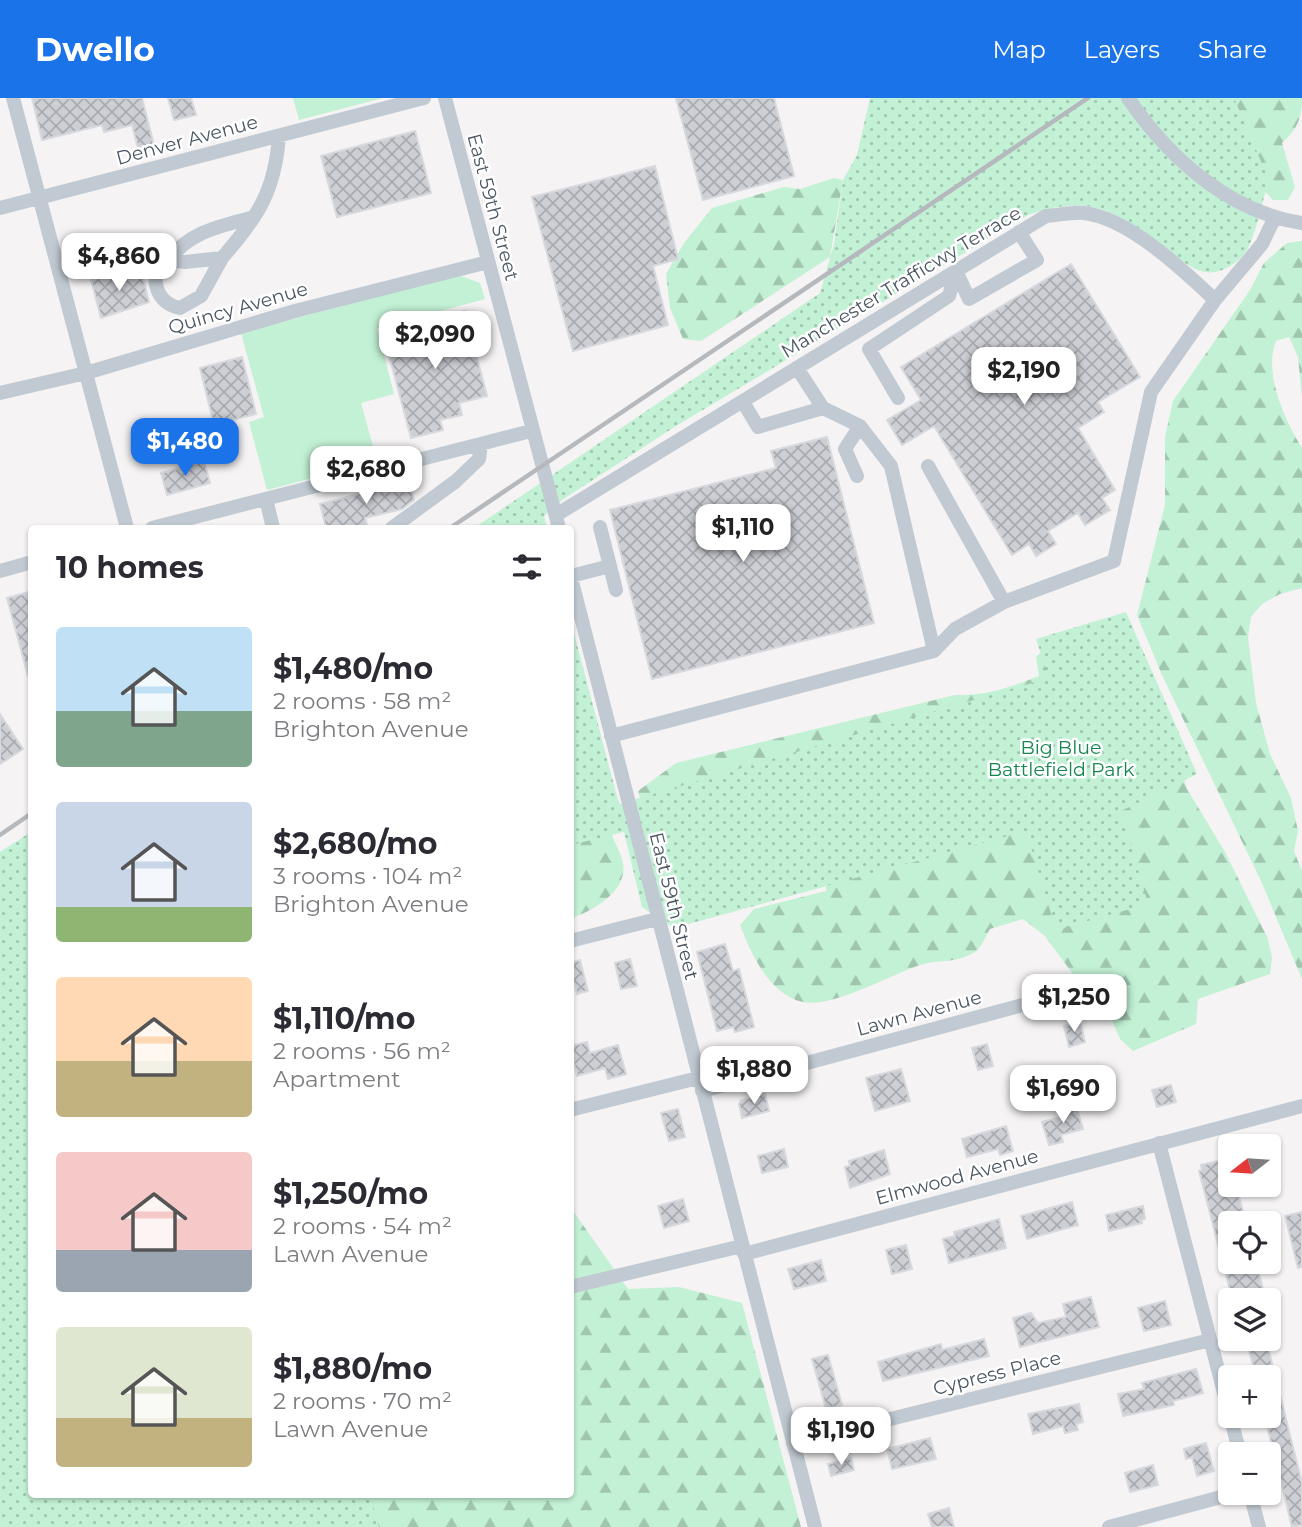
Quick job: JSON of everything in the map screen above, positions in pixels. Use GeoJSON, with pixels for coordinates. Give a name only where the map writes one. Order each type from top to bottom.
{"type":"FeatureCollection","features":[{"type":"Feature","properties":{"kind":"street"},"geometry":{"type":"LineString","coordinates":[[13,98],[126,525]]}},
{"type":"Feature","properties":{"kind":"street","name":"Denver Avenue"},"geometry":{"type":"LineString","coordinates":[[0,208],[424,98]]}},
{"type":"Feature","properties":{"kind":"street","name":"East 59th Street"},"geometry":{"type":"LineString","coordinates":[[445,98],[557,522]]}},
{"type":"Feature","properties":{"kind":"street"},"geometry":{"type":"LineString","coordinates":[[1129,98],[1153,132],[1189,168],[1211,185],[1274,219],[1302,223]]}},
{"type":"Feature","properties":{"kind":"street"},"geometry":{"type":"LineString","coordinates":[[254,217],[212,228],[181,243],[169,260],[156,267],[154,276],[160,297],[169,306],[180,308],[201,296],[222,258],[254,217],[276,171],[279,136]]}},
{"type":"Feature","properties":{"kind":"street","name":"Manchester Trafficwy Terrace"},"geometry":{"type":"LineString","coordinates":[[557,522],[797,368],[1046,216],[1084,213],[1128,230],[1177,265],[1215,300]]}},
{"type":"Feature","properties":{"kind":"street"},"geometry":{"type":"LineString","coordinates":[[611,736],[934,651],[955,629],[1004,602],[1114,561],[1151,392],[1215,300],[1262,244],[1274,219]]}},
{"type":"Feature","properties":{"kind":"street"},"geometry":{"type":"LineString","coordinates":[[956,271],[969,299],[1037,260],[1019,233]]}},
{"type":"Feature","properties":{"kind":"street"},"geometry":{"type":"LineString","coordinates":[[169,260],[186,262],[222,258]]}},
{"type":"Feature","properties":{"kind":"street","name":"Quincy Avenue"},"geometry":{"type":"LineString","coordinates":[[0,393],[86,373],[295,311],[488,262]]}},
{"type":"Feature","properties":{"kind":"street"},"geometry":{"type":"LineString","coordinates":[[898,398],[869,349],[949,296],[956,271]]}},
{"type":"Feature","properties":{"kind":"street"},"geometry":{"type":"LineString","coordinates":[[797,368],[823,408],[860,426],[891,466],[934,651]]}},
{"type":"Feature","properties":{"kind":"street"},"geometry":{"type":"LineString","coordinates":[[743,402],[758,426],[823,408]]}},
{"type":"Feature","properties":{"kind":"street"},"geometry":{"type":"LineString","coordinates":[[858,476],[845,449],[860,426]]}},
{"type":"Feature","properties":{"kind":"street"},"geometry":{"type":"LineString","coordinates":[[164,525],[531,431]]}},
{"type":"Feature","properties":{"kind":"street"},"geometry":{"type":"LineString","coordinates":[[397,525],[427,505],[471,467],[479,459],[481,444]]}},
{"type":"Feature","properties":{"kind":"street"},"geometry":{"type":"LineString","coordinates":[[928,466],[1004,602]]}},
{"type":"Feature","properties":{"kind":"street"},"geometry":{"type":"LineString","coordinates":[[266,499],[272,525]]}},
{"type":"Feature","properties":{"kind":"street"},"geometry":{"type":"LineString","coordinates":[[600,527],[616,590]]}},
{"type":"Feature","properties":{"kind":"street"},"geometry":{"type":"LineString","coordinates":[[0,571],[28,563]]}},
{"type":"Feature","properties":{"kind":"street"},"geometry":{"type":"LineString","coordinates":[[574,574],[610,566]]}},
{"type":"Feature","properties":{"kind":"street","name":"East 59th Street"},"geometry":{"type":"LineString","coordinates":[[574,587],[815,1527]]}},
{"type":"Feature","properties":{"kind":"street"},"geometry":{"type":"LineString","coordinates":[[574,940],[657,919]]}},
{"type":"Feature","properties":{"kind":"street","name":"Lawn Avenue"},"geometry":{"type":"LineString","coordinates":[[574,1109],[700,1084],[1064,994]]}},
{"type":"Feature","properties":{"kind":"street","name":"Elmwood Avenue"},"geometry":{"type":"LineString","coordinates":[[574,1286],[743,1250],[1302,1106]]}},
{"type":"Feature","properties":{"kind":"street"},"geometry":{"type":"LineString","coordinates":[[1160,1143],[1237,1442]]}},
{"type":"Feature","properties":{"kind":"street","name":"Cypress Place"},"geometry":{"type":"LineString","coordinates":[[793,1443],[1210,1339]]}},
{"type":"Feature","properties":{"kind":"street"},"geometry":{"type":"LineString","coordinates":[[1109,1527],[1218,1498]]}},
{"type":"Feature","properties":{"kind":"street"},"geometry":{"type":"LineString","coordinates":[[1253,1505],[1259,1527]]}},
{"type":"Feature","properties":{"kind":"green space"},"geometry":{"type":"Polygon","coordinates":[[[293,98],[383,98],[299,120],[293,98]]]}},
{"type":"Feature","properties":{"kind":"green space"},"geometry":{"type":"Polygon","coordinates":[[[870,98],[1234,98],[1269,180],[1246,252],[1231,266],[1218,271],[1205,272],[1195,269],[1131,224],[1096,208],[1067,206],[1028,215],[676,426],[562,500],[544,516],[546,525],[478,525],[820,293],[834,244],[843,180],[857,155],[870,98]]]}},
{"type":"Feature","properties":{"kind":"green space"},"geometry":{"type":"Polygon","coordinates":[[[1176,98],[1302,98],[1298,123],[1282,143],[1295,187],[1288,200],[1273,200],[1176,98]]]}},
{"type":"Feature","properties":{"kind":"green space"},"geometry":{"type":"Polygon","coordinates":[[[834,178],[843,180],[830,257],[701,341],[683,339],[670,308],[666,274],[684,243],[712,208],[784,187],[800,189],[834,178]]]}},
{"type":"Feature","properties":{"kind":"green space"},"geometry":{"type":"Polygon","coordinates":[[[1302,241],[1302,397],[1298,357],[1289,337],[1276,341],[1272,367],[1283,411],[1302,448],[1302,588],[1280,594],[1262,604],[1251,617],[1248,637],[1256,703],[1270,754],[1291,798],[1298,831],[1294,851],[1302,871],[1302,979],[1261,881],[1162,675],[1137,615],[1165,505],[1165,437],[1173,401],[1250,290],[1264,263],[1287,243],[1302,241]]]}},
{"type":"Feature","properties":{"kind":"green space"},"geometry":{"type":"Polygon","coordinates":[[[458,275],[480,283],[485,299],[377,328],[394,394],[361,403],[377,461],[267,490],[249,422],[264,417],[241,333],[458,275]]]}},
{"type":"Feature","properties":{"kind":"green space","name":"Big Blue Battlefield Park"},"geometry":{"type":"Polygon","coordinates":[[[1126,612],[1197,774],[1121,811],[1148,904],[1056,930],[1026,831],[674,928],[642,907],[624,832],[574,844],[574,633],[619,804],[1049,678],[1036,639],[1126,612]]]}},
{"type":"Feature","properties":{"kind":"green space"},"geometry":{"type":"Polygon","coordinates":[[[1052,641],[1170,732],[1187,789],[1225,852],[1268,939],[1272,958],[1270,974],[1198,999],[1196,1024],[1133,1051],[1120,1039],[1106,1006],[1089,996],[1045,936],[1023,919],[990,929],[978,949],[962,958],[920,965],[845,996],[816,1003],[803,1002],[791,998],[771,982],[756,960],[740,925],[754,909],[826,891],[827,853],[654,857],[638,791],[676,763],[955,695],[977,694],[1008,687],[1039,676],[1036,657],[1052,641]]]}},
{"type":"Feature","properties":{"kind":"green space"},"geometry":{"type":"Polygon","coordinates":[[[574,819],[611,832],[623,863],[623,873],[615,891],[589,910],[574,917],[574,819]]]}},
{"type":"Feature","properties":{"kind":"green space"},"geometry":{"type":"Polygon","coordinates":[[[28,834],[28,1498],[371,1498],[379,1527],[0,1527],[0,852],[28,834]]]}},
{"type":"Feature","properties":{"kind":"green space"},"geometry":{"type":"Polygon","coordinates":[[[0,859],[28,1415],[28,1498],[574,1498],[574,1212],[628,1289],[679,1287],[742,1303],[801,1527],[0,1527],[0,859]]]}},
{"type":"Feature","properties":{"kind":"building"},"geometry":{"type":"Polygon","coordinates":[[[32,98],[142,98],[155,149],[139,152],[132,125],[104,132],[102,125],[42,140],[32,98]]]}},
{"type":"Feature","properties":{"kind":"building"},"geometry":{"type":"Polygon","coordinates":[[[168,98],[191,98],[196,115],[174,120],[168,98]]]}},
{"type":"Feature","properties":{"kind":"building"},"geometry":{"type":"Polygon","coordinates":[[[676,98],[774,98],[794,176],[703,200],[676,98]]]}},
{"type":"Feature","properties":{"kind":"building"},"geometry":{"type":"Polygon","coordinates":[[[415,131],[431,193],[337,217],[321,156],[415,131]]]}},
{"type":"Feature","properties":{"kind":"building"},"geometry":{"type":"Polygon","coordinates":[[[655,166],[678,259],[653,266],[668,325],[573,351],[532,197],[655,166]]]}},
{"type":"Feature","properties":{"kind":"building"},"geometry":{"type":"Polygon","coordinates":[[[1071,264],[1140,377],[1098,402],[1104,412],[1078,428],[1115,490],[1102,498],[1110,510],[1085,525],[1078,513],[1048,531],[1056,544],[1036,556],[1029,544],[1012,555],[934,426],[902,445],[887,420],[921,400],[901,367],[1071,264]]]}},
{"type":"Feature","properties":{"kind":"building"},"geometry":{"type":"Polygon","coordinates":[[[121,272],[123,279],[142,274],[149,302],[101,318],[91,280],[121,272]]]}},
{"type":"Feature","properties":{"kind":"building"},"geometry":{"type":"Polygon","coordinates":[[[465,311],[487,396],[459,403],[462,415],[440,420],[443,430],[411,438],[383,332],[465,311]]]}},
{"type":"Feature","properties":{"kind":"building"},"geometry":{"type":"Polygon","coordinates":[[[242,357],[256,414],[214,425],[200,368],[242,357]]]}},
{"type":"Feature","properties":{"kind":"building"},"geometry":{"type":"Polygon","coordinates":[[[827,437],[874,623],[652,679],[610,510],[776,468],[771,451],[827,437]]]}},
{"type":"Feature","properties":{"kind":"building"},"geometry":{"type":"Polygon","coordinates":[[[204,461],[210,483],[167,495],[161,473],[204,461]]]}},
{"type":"Feature","properties":{"kind":"building"},"geometry":{"type":"Polygon","coordinates":[[[410,481],[414,500],[402,509],[365,518],[367,525],[325,525],[320,504],[410,481]]]}},
{"type":"Feature","properties":{"kind":"building"},"geometry":{"type":"Polygon","coordinates":[[[28,592],[28,676],[7,598],[28,592]]]}},
{"type":"Feature","properties":{"kind":"building"},"geometry":{"type":"Polygon","coordinates":[[[0,714],[23,749],[0,764],[0,714]]]}},
{"type":"Feature","properties":{"kind":"building"},"geometry":{"type":"Polygon","coordinates":[[[725,944],[733,971],[739,969],[754,1027],[735,1032],[733,1027],[717,1031],[697,952],[725,944]]]}},
{"type":"Feature","properties":{"kind":"building"},"geometry":{"type":"Polygon","coordinates":[[[630,959],[637,986],[621,989],[615,963],[630,959]]]}},
{"type":"Feature","properties":{"kind":"building"},"geometry":{"type":"Polygon","coordinates":[[[580,960],[588,991],[577,994],[574,962],[580,960]]]}},
{"type":"Feature","properties":{"kind":"building"},"geometry":{"type":"Polygon","coordinates":[[[1080,1022],[1085,1042],[1069,1047],[1064,1026],[1080,1022]]]}},
{"type":"Feature","properties":{"kind":"building"},"geometry":{"type":"Polygon","coordinates":[[[587,1042],[590,1053],[618,1045],[626,1074],[608,1079],[605,1068],[577,1076],[574,1045],[587,1042]]]}},
{"type":"Feature","properties":{"kind":"building"},"geometry":{"type":"Polygon","coordinates":[[[987,1044],[993,1066],[978,1070],[972,1048],[987,1044]]]}},
{"type":"Feature","properties":{"kind":"building"},"geometry":{"type":"Polygon","coordinates":[[[901,1069],[910,1101],[875,1111],[866,1078],[901,1069]]]}},
{"type":"Feature","properties":{"kind":"building"},"geometry":{"type":"Polygon","coordinates":[[[1171,1085],[1176,1102],[1157,1107],[1152,1090],[1171,1085]]]}},
{"type":"Feature","properties":{"kind":"building"},"geometry":{"type":"Polygon","coordinates":[[[765,1094],[769,1111],[742,1118],[739,1104],[741,1100],[765,1094]]]}},
{"type":"Feature","properties":{"kind":"building"},"geometry":{"type":"Polygon","coordinates":[[[1076,1105],[1083,1129],[1061,1135],[1063,1142],[1049,1145],[1042,1122],[1064,1116],[1066,1107],[1076,1105]]]}},
{"type":"Feature","properties":{"kind":"building"},"geometry":{"type":"Polygon","coordinates":[[[678,1109],[685,1137],[669,1141],[661,1113],[678,1109]]]}},
{"type":"Feature","properties":{"kind":"building"},"geometry":{"type":"Polygon","coordinates":[[[1006,1126],[1013,1151],[1000,1155],[998,1149],[967,1157],[962,1139],[1006,1126]]]}},
{"type":"Feature","properties":{"kind":"building"},"geometry":{"type":"Polygon","coordinates":[[[784,1149],[788,1167],[762,1173],[758,1156],[784,1149]]]}},
{"type":"Feature","properties":{"kind":"building"},"geometry":{"type":"Polygon","coordinates":[[[884,1150],[890,1174],[850,1188],[845,1167],[850,1166],[849,1161],[884,1150]]]}},
{"type":"Feature","properties":{"kind":"building"},"geometry":{"type":"Polygon","coordinates":[[[1218,1161],[1218,1197],[1239,1197],[1243,1211],[1218,1211],[1218,1244],[1199,1171],[1202,1170],[1201,1165],[1218,1161]]]}},
{"type":"Feature","properties":{"kind":"building"},"geometry":{"type":"Polygon","coordinates":[[[683,1199],[689,1221],[664,1228],[658,1206],[683,1199]]]}},
{"type":"Feature","properties":{"kind":"building"},"geometry":{"type":"Polygon","coordinates":[[[1072,1202],[1078,1225],[1027,1239],[1021,1216],[1072,1202]]]}},
{"type":"Feature","properties":{"kind":"building"},"geometry":{"type":"Polygon","coordinates":[[[1143,1206],[1145,1219],[1141,1220],[1142,1223],[1109,1231],[1106,1215],[1143,1206]]]}},
{"type":"Feature","properties":{"kind":"building"},"geometry":{"type":"Polygon","coordinates":[[[1302,1212],[1302,1267],[1298,1268],[1285,1216],[1302,1212]]]}},
{"type":"Feature","properties":{"kind":"building"},"geometry":{"type":"Polygon","coordinates":[[[999,1219],[1006,1248],[949,1263],[943,1239],[955,1236],[954,1232],[999,1219]]]}},
{"type":"Feature","properties":{"kind":"building"},"geometry":{"type":"Polygon","coordinates":[[[906,1245],[912,1269],[892,1274],[886,1250],[906,1245]]]}},
{"type":"Feature","properties":{"kind":"building"},"geometry":{"type":"Polygon","coordinates":[[[821,1260],[826,1281],[794,1289],[788,1269],[821,1260]]]}},
{"type":"Feature","properties":{"kind":"building"},"geometry":{"type":"Polygon","coordinates":[[[1226,1274],[1259,1274],[1263,1288],[1229,1288],[1226,1274]]]}},
{"type":"Feature","properties":{"kind":"building"},"geometry":{"type":"Polygon","coordinates":[[[1091,1297],[1099,1327],[1020,1347],[1013,1318],[1031,1313],[1038,1323],[1066,1317],[1063,1304],[1091,1297]]]}},
{"type":"Feature","properties":{"kind":"building"},"geometry":{"type":"Polygon","coordinates":[[[1165,1301],[1171,1325],[1144,1331],[1138,1308],[1165,1301]]]}},
{"type":"Feature","properties":{"kind":"building"},"geometry":{"type":"Polygon","coordinates":[[[984,1339],[989,1356],[883,1381],[878,1362],[941,1344],[942,1350],[984,1339]]]}},
{"type":"Feature","properties":{"kind":"building"},"geometry":{"type":"Polygon","coordinates":[[[1249,1351],[1269,1351],[1272,1365],[1253,1365],[1249,1351]]]}},
{"type":"Feature","properties":{"kind":"building"},"geometry":{"type":"Polygon","coordinates":[[[828,1355],[842,1405],[826,1409],[812,1359],[828,1355]]]}},
{"type":"Feature","properties":{"kind":"building"},"geometry":{"type":"Polygon","coordinates":[[[1196,1369],[1203,1393],[1173,1401],[1174,1405],[1123,1416],[1118,1394],[1144,1389],[1142,1383],[1196,1369]]]}},
{"type":"Feature","properties":{"kind":"building"},"geometry":{"type":"Polygon","coordinates":[[[1281,1399],[1302,1483],[1302,1525],[1292,1527],[1281,1483],[1281,1442],[1271,1442],[1267,1428],[1281,1428],[1281,1399]]]}},
{"type":"Feature","properties":{"kind":"building"},"geometry":{"type":"Polygon","coordinates":[[[1079,1404],[1083,1422],[1076,1424],[1078,1430],[1065,1433],[1063,1426],[1033,1434],[1028,1414],[1079,1404]]]}},
{"type":"Feature","properties":{"kind":"building"},"geometry":{"type":"Polygon","coordinates":[[[930,1438],[936,1459],[892,1469],[887,1449],[930,1438]]]}},
{"type":"Feature","properties":{"kind":"building"},"geometry":{"type":"Polygon","coordinates":[[[1206,1443],[1214,1471],[1197,1476],[1192,1457],[1186,1459],[1184,1449],[1206,1443]]]}},
{"type":"Feature","properties":{"kind":"building"},"geometry":{"type":"Polygon","coordinates":[[[851,1458],[854,1470],[831,1476],[828,1464],[851,1458]]]}},
{"type":"Feature","properties":{"kind":"building"},"geometry":{"type":"Polygon","coordinates":[[[1153,1465],[1158,1485],[1130,1492],[1125,1473],[1153,1465]]]}},
{"type":"Feature","properties":{"kind":"building"},"geometry":{"type":"Polygon","coordinates":[[[949,1508],[954,1527],[932,1527],[928,1514],[949,1508]]]}},
{"type":"Feature","properties":{"kind":"railway"},"geometry":{"type":"LineString","coordinates":[[454,525],[1088,98]]}},
{"type":"Feature","properties":{"kind":"railway"},"geometry":{"type":"LineString","coordinates":[[0,835],[28,816]]}}]}
